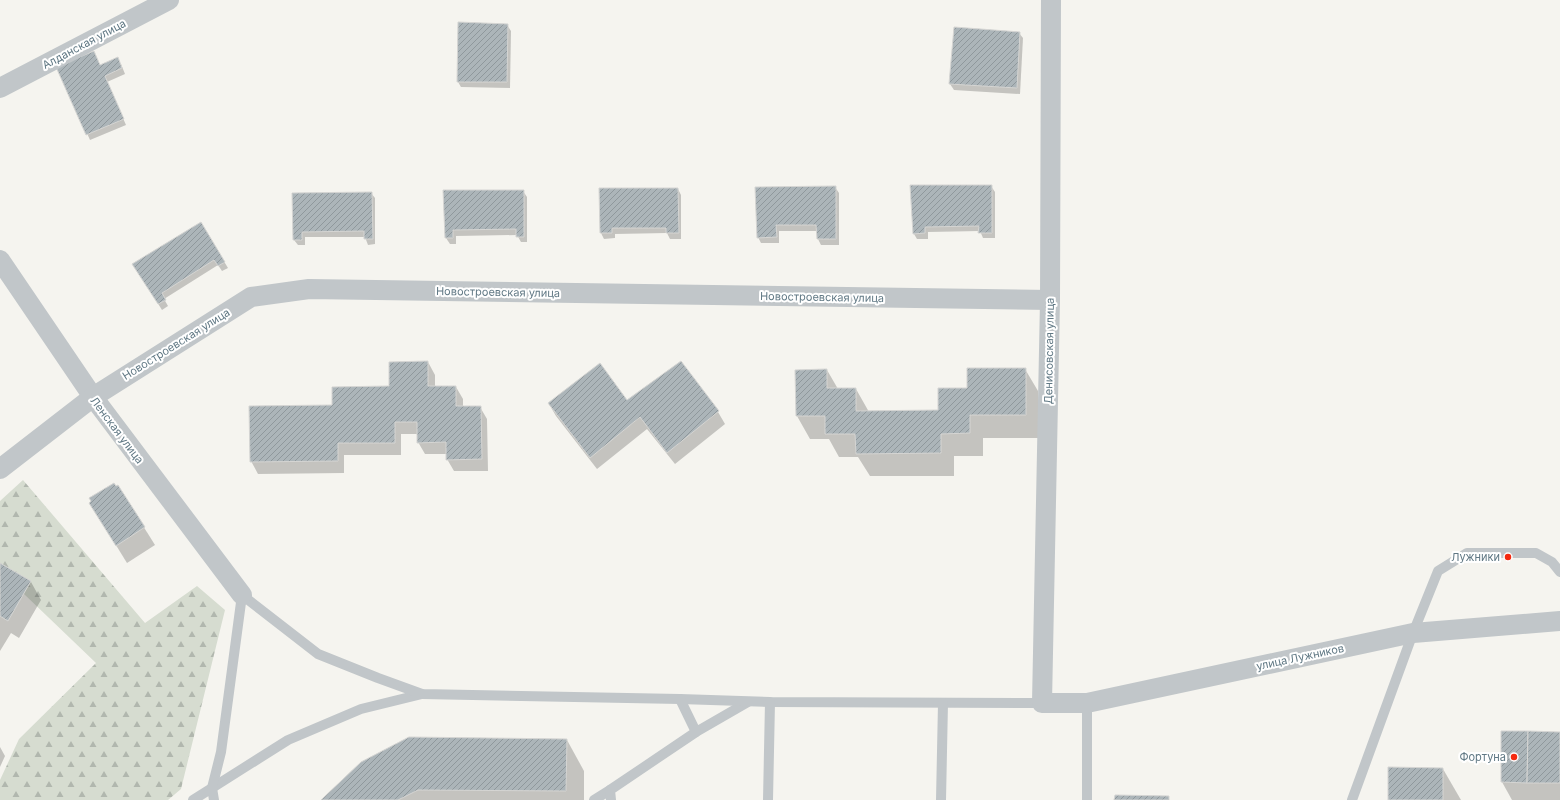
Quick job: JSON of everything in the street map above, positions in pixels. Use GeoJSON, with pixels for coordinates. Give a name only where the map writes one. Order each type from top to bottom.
{"type":"FeatureCollection","features":[{"type":"Feature","properties":{"kind":"street","name":"Алданская улица"},"geometry":{"type":"LineString","coordinates":[[0,88],[169,0]]}},
{"type":"Feature","properties":{"kind":"street","name":"Денисовская улица"},"geometry":{"type":"LineString","coordinates":[[1042,702],[1050,300],[1051,0]]}},
{"type":"Feature","properties":{"kind":"street","name":"Ленская улица"},"geometry":{"type":"LineString","coordinates":[[0,260],[93,397],[242,595]]}},
{"type":"Feature","properties":{"kind":"street","name":"Новостроевская улица"},"geometry":{"type":"LineString","coordinates":[[0,469],[93,397],[251,297],[309,289],[1050,300]]}},
{"type":"Feature","properties":{"kind":"street","name":"улица Лужников"},"geometry":{"type":"LineString","coordinates":[[1042,702],[1087,703],[1413,633],[1560,622]]}},
{"type":"Feature","properties":{"kind":"lane"},"geometry":{"type":"LineString","coordinates":[[1352,800],[1413,633],[1438,571],[1467,553],[1536,553],[1552,562],[1560,572]]}},
{"type":"Feature","properties":{"kind":"lane"},"geometry":{"type":"LineString","coordinates":[[242,595],[318,654],[422,694]]}},
{"type":"Feature","properties":{"kind":"lane"},"geometry":{"type":"LineString","coordinates":[[214,800],[212,788],[221,752],[242,595]]}},
{"type":"Feature","properties":{"kind":"lane"},"geometry":{"type":"LineString","coordinates":[[194,800],[288,740],[361,709],[422,694],[680,699],[748,702],[1042,702]]}},
{"type":"Feature","properties":{"kind":"lane"},"geometry":{"type":"LineString","coordinates":[[680,699],[696,732]]}},
{"type":"Feature","properties":{"kind":"lane"},"geometry":{"type":"LineString","coordinates":[[594,800],[611,795],[696,732],[748,702]]}},
{"type":"Feature","properties":{"kind":"lane"},"geometry":{"type":"LineString","coordinates":[[768,800],[770,702]]}},
{"type":"Feature","properties":{"kind":"lane"},"geometry":{"type":"LineString","coordinates":[[941,800],[943,703]]}},
{"type":"Feature","properties":{"kind":"lane"},"geometry":{"type":"LineString","coordinates":[[1087,703],[1087,800]]}},
{"type":"Feature","properties":{"kind":"green space"},"geometry":{"type":"Polygon","coordinates":[[[23,480],[145,623],[197,586],[225,610],[181,789],[168,800],[0,800],[0,780],[19,739],[96,663],[0,571],[0,501],[23,480]]]}},
{"type":"Feature","properties":{"kind":"building"},"geometry":{"type":"Polygon","coordinates":[[[458,22],[508,24],[507,82],[457,82],[458,22]]]}},
{"type":"Feature","properties":{"kind":"building"},"geometry":{"type":"Polygon","coordinates":[[[954,27],[1020,32],[1017,88],[949,84],[954,27]]]}},
{"type":"Feature","properties":{"kind":"building"},"geometry":{"type":"Polygon","coordinates":[[[94,51],[100,65],[118,57],[122,68],[105,76],[124,119],[86,135],[56,67],[94,51]]]}},
{"type":"Feature","properties":{"kind":"building"},"geometry":{"type":"Polygon","coordinates":[[[910,185],[992,185],[992,233],[978,233],[979,226],[925,227],[925,233],[913,234],[910,185]]]}},
{"type":"Feature","properties":{"kind":"building"},"geometry":{"type":"Polygon","coordinates":[[[836,186],[836,239],[817,239],[816,225],[776,225],[777,237],[757,238],[755,187],[836,186]]]}},
{"type":"Feature","properties":{"kind":"building"},"geometry":{"type":"Polygon","coordinates":[[[599,188],[678,188],[679,233],[666,233],[666,228],[612,228],[612,233],[600,233],[599,188]]]}},
{"type":"Feature","properties":{"kind":"building"},"geometry":{"type":"Polygon","coordinates":[[[443,190],[524,190],[524,237],[516,237],[516,229],[453,230],[453,238],[445,238],[443,190]]]}},
{"type":"Feature","properties":{"kind":"building"},"geometry":{"type":"Polygon","coordinates":[[[372,192],[373,239],[364,239],[364,231],[302,232],[302,240],[293,240],[292,193],[372,192]]]}},
{"type":"Feature","properties":{"kind":"building"},"geometry":{"type":"Polygon","coordinates":[[[201,222],[225,262],[218,266],[214,260],[162,293],[166,300],[158,304],[132,264],[201,222]]]}},
{"type":"Feature","properties":{"kind":"building"},"geometry":{"type":"Polygon","coordinates":[[[428,361],[428,386],[456,386],[456,406],[481,406],[482,459],[446,460],[446,442],[417,443],[417,422],[395,422],[395,443],[338,443],[338,461],[250,462],[249,406],[332,405],[332,387],[389,386],[389,362],[428,361]]]}},
{"type":"Feature","properties":{"kind":"building"},"geometry":{"type":"Polygon","coordinates":[[[681,361],[719,411],[667,453],[640,417],[590,458],[548,403],[600,363],[627,400],[681,361]]]}},
{"type":"Feature","properties":{"kind":"building"},"geometry":{"type":"Polygon","coordinates":[[[967,368],[1026,368],[1026,415],[970,415],[970,433],[941,434],[941,453],[856,454],[855,434],[825,434],[825,416],[796,416],[795,370],[827,369],[827,388],[856,388],[856,411],[938,410],[938,388],[967,388],[967,368]]]}},
{"type":"Feature","properties":{"kind":"building"},"geometry":{"type":"Polygon","coordinates":[[[114,483],[116,486],[118,485],[145,527],[116,546],[89,503],[91,501],[89,498],[114,483]]]}},
{"type":"Feature","properties":{"kind":"building"},"geometry":{"type":"Polygon","coordinates":[[[0,563],[31,581],[8,621],[0,616],[0,563]]]}},
{"type":"Feature","properties":{"kind":"building","name":"Фортуна"},"geometry":{"type":"Polygon","coordinates":[[[1501,731],[1528,731],[1527,783],[1501,782],[1501,731]]]}},
{"type":"Feature","properties":{"kind":"building"},"geometry":{"type":"Polygon","coordinates":[[[1528,731],[1560,732],[1560,783],[1527,783],[1528,731]]]}},
{"type":"Feature","properties":{"kind":"building"},"geometry":{"type":"Polygon","coordinates":[[[409,737],[567,739],[566,791],[418,790],[398,800],[321,800],[361,762],[409,737]]]}},
{"type":"Feature","properties":{"kind":"building"},"geometry":{"type":"Polygon","coordinates":[[[1388,767],[1443,768],[1443,800],[1388,800],[1388,767]]]}},
{"type":"Feature","properties":{"kind":"building"},"geometry":{"type":"Polygon","coordinates":[[[1115,795],[1169,796],[1169,800],[1114,800],[1115,795]]]}},
{"type":"Feature","properties":{"kind":"place","name":"Лужники"},"geometry":{"type":"Point","coordinates":[1508,557]}},
{"type":"Feature","properties":{"kind":"place","name":"Фортуна"},"geometry":{"type":"Point","coordinates":[1514,757]}}]}
